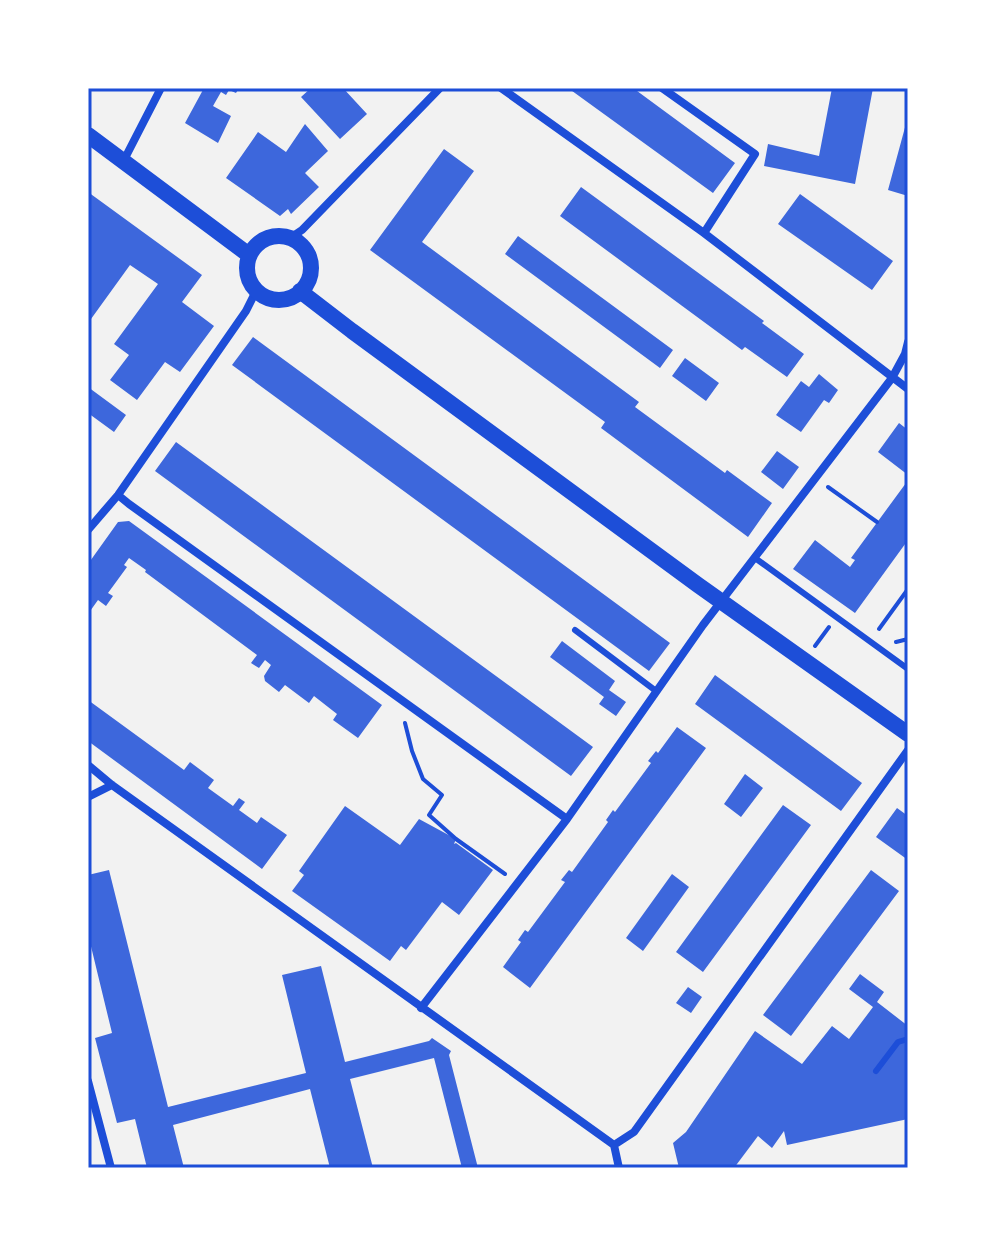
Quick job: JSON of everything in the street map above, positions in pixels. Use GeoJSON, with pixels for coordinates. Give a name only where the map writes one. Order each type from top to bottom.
{"type":"FeatureCollection","features":[{"type":"Feature","properties":{"kind":"main road"},"geometry":{"type":"LineString","coordinates":[[88,135],[249,255]]}},
{"type":"Feature","properties":{"kind":"main road"},"geometry":{"type":"LineString","coordinates":[[274,236],[290,238],[306,251],[310,262],[307,283],[290,298],[278,300],[266,297],[256,291],[249,280],[249,255],[259,242],[274,236]]}},
{"type":"Feature","properties":{"kind":"main road"},"geometry":{"type":"LineString","coordinates":[[300,291],[364,341],[908,734]]}},
{"type":"Feature","properties":{"kind":"street"},"geometry":{"type":"LineString","coordinates":[[124,160],[161,88]]}},
{"type":"Feature","properties":{"kind":"street"},"geometry":{"type":"LineString","coordinates":[[290,238],[302,230],[440,88]]}},
{"type":"Feature","properties":{"kind":"street"},"geometry":{"type":"LineString","coordinates":[[501,88],[704,233],[908,389]]}},
{"type":"Feature","properties":{"kind":"street"},"geometry":{"type":"LineString","coordinates":[[662,88],[755,154],[704,233]]}},
{"type":"Feature","properties":{"kind":"street"},"geometry":{"type":"LineString","coordinates":[[88,530],[118,495],[246,311],[256,291]]}},
{"type":"Feature","properties":{"kind":"street"},"geometry":{"type":"LineString","coordinates":[[421,1008],[567,819],[721,601],[892,378],[908,342]]}},
{"type":"Feature","properties":{"kind":"street"},"geometry":{"type":"LineString","coordinates":[[118,495],[567,819]]}},
{"type":"Feature","properties":{"kind":"street"},"geometry":{"type":"LineString","coordinates":[[614,1145],[634,1132],[908,750]]}},
{"type":"Feature","properties":{"kind":"street"},"geometry":{"type":"LineString","coordinates":[[88,765],[614,1145],[619,1168]]}},
{"type":"Feature","properties":{"kind":"street"},"geometry":{"type":"LineString","coordinates":[[88,797],[112,785]]}},
{"type":"Feature","properties":{"kind":"street"},"geometry":{"type":"LineString","coordinates":[[88,1081],[111,1168]]}},
{"type":"Feature","properties":{"kind":"lane"},"geometry":{"type":"LineString","coordinates":[[755,558],[908,669]]}},
{"type":"Feature","properties":{"kind":"lane"},"geometry":{"type":"LineString","coordinates":[[575,630],[656,691]]}},
{"type":"Feature","properties":{"kind":"lane"},"geometry":{"type":"LineString","coordinates":[[876,1071],[898,1042],[908,1039]]}},
{"type":"Feature","properties":{"kind":"path"},"geometry":{"type":"LineString","coordinates":[[816,478],[877,522]]}},
{"type":"Feature","properties":{"kind":"path"},"geometry":{"type":"LineString","coordinates":[[871,641],[908,589]]}},
{"type":"Feature","properties":{"kind":"path"},"geometry":{"type":"LineString","coordinates":[[804,660],[837,617]]}},
{"type":"Feature","properties":{"kind":"path"},"geometry":{"type":"LineString","coordinates":[[402,701],[412,751],[423,779],[442,795],[429,815],[518,883]]}},
{"type":"Feature","properties":{"kind":"building"},"geometry":{"type":"Polygon","coordinates":[[[204,88],[239,88],[236,93],[229,90],[226,95],[221,92],[213,106],[231,116],[218,143],[185,123],[204,88]]]}},
{"type":"Feature","properties":{"kind":"building"},"geometry":{"type":"Polygon","coordinates":[[[311,88],[343,88],[367,114],[340,139],[301,97],[311,88]]]}},
{"type":"Feature","properties":{"kind":"building"},"geometry":{"type":"Polygon","coordinates":[[[568,88],[633,88],[735,163],[713,193],[568,88]]]}},
{"type":"Feature","properties":{"kind":"building"},"geometry":{"type":"Polygon","coordinates":[[[832,88],[873,88],[855,184],[764,166],[768,144],[819,156],[832,88]]]}},
{"type":"Feature","properties":{"kind":"building"},"geometry":{"type":"Polygon","coordinates":[[[908,120],[908,196],[888,190],[908,120]]]}},
{"type":"Feature","properties":{"kind":"building"},"geometry":{"type":"Polygon","coordinates":[[[305,124],[328,151],[305,173],[319,187],[291,214],[288,209],[280,216],[226,178],[258,132],[286,152],[305,124]]]}},
{"type":"Feature","properties":{"kind":"building"},"geometry":{"type":"Polygon","coordinates":[[[444,149],[474,171],[422,242],[639,402],[635,407],[725,473],[727,470],[772,503],[748,537],[601,428],[605,422],[370,250],[444,149]]]}},
{"type":"Feature","properties":{"kind":"building"},"geometry":{"type":"Polygon","coordinates":[[[581,187],[764,321],[762,323],[804,354],[787,377],[745,347],[742,350],[560,216],[581,187]]]}},
{"type":"Feature","properties":{"kind":"building"},"geometry":{"type":"Polygon","coordinates":[[[88,192],[202,275],[182,302],[214,326],[180,372],[165,362],[137,400],[110,380],[129,355],[114,344],[158,284],[130,265],[91,319],[88,316],[88,192]]]}},
{"type":"Feature","properties":{"kind":"building"},"geometry":{"type":"Polygon","coordinates":[[[800,194],[893,261],[872,290],[778,224],[800,194]]]}},
{"type":"Feature","properties":{"kind":"building"},"geometry":{"type":"Polygon","coordinates":[[[518,236],[673,350],[660,368],[505,254],[518,236]]]}},
{"type":"Feature","properties":{"kind":"building"},"geometry":{"type":"Polygon","coordinates":[[[253,337],[670,643],[649,671],[232,365],[253,337]]]}},
{"type":"Feature","properties":{"kind":"building"},"geometry":{"type":"Polygon","coordinates":[[[685,358],[719,383],[706,401],[672,376],[685,358]]]}},
{"type":"Feature","properties":{"kind":"building"},"geometry":{"type":"Polygon","coordinates":[[[819,374],[838,390],[829,403],[824,400],[801,432],[776,415],[801,381],[809,387],[819,374]]]}},
{"type":"Feature","properties":{"kind":"building"},"geometry":{"type":"Polygon","coordinates":[[[88,387],[126,415],[114,432],[88,413],[88,387]]]}},
{"type":"Feature","properties":{"kind":"building"},"geometry":{"type":"Polygon","coordinates":[[[899,423],[908,430],[908,475],[878,452],[899,423]]]}},
{"type":"Feature","properties":{"kind":"building"},"geometry":{"type":"Polygon","coordinates":[[[176,442],[593,747],[571,776],[155,471],[176,442]]]}},
{"type":"Feature","properties":{"kind":"building"},"geometry":{"type":"Polygon","coordinates":[[[777,451],[799,467],[783,489],[761,472],[777,451]]]}},
{"type":"Feature","properties":{"kind":"building"},"geometry":{"type":"Polygon","coordinates":[[[906,483],[908,540],[855,613],[793,569],[815,540],[850,567],[855,560],[851,558],[906,483]]]}},
{"type":"Feature","properties":{"kind":"building"},"geometry":{"type":"Polygon","coordinates":[[[129,521],[382,705],[358,738],[333,720],[337,714],[314,696],[309,703],[285,685],[279,692],[265,681],[264,676],[271,665],[265,660],[259,668],[251,663],[257,655],[129,558],[124,565],[127,567],[108,593],[113,596],[106,606],[98,600],[88,614],[88,564],[118,522],[129,521]]]}},
{"type":"Feature","properties":{"kind":"building"},"geometry":{"type":"Polygon","coordinates":[[[562,641],[615,681],[609,690],[626,702],[616,716],[599,704],[604,697],[550,657],[562,641]]]}},
{"type":"Feature","properties":{"kind":"building"},"geometry":{"type":"Polygon","coordinates":[[[715,675],[862,783],[841,811],[695,704],[715,675]]]}},
{"type":"Feature","properties":{"kind":"building"},"geometry":{"type":"Polygon","coordinates":[[[88,700],[184,770],[190,762],[214,780],[208,788],[233,806],[239,798],[245,802],[239,810],[257,823],[261,817],[287,835],[262,869],[88,741],[88,700]]]}},
{"type":"Feature","properties":{"kind":"building"},"geometry":{"type":"Polygon","coordinates":[[[677,727],[706,748],[530,988],[503,967],[521,942],[518,940],[525,930],[528,932],[565,882],[561,880],[569,870],[572,872],[608,822],[606,820],[613,810],[615,812],[651,763],[648,761],[656,751],[658,753],[677,727]]]}},
{"type":"Feature","properties":{"kind":"building"},"geometry":{"type":"Polygon","coordinates":[[[745,774],[763,788],[741,817],[724,804],[745,774]]]}},
{"type":"Feature","properties":{"kind":"building"},"geometry":{"type":"Polygon","coordinates":[[[783,805],[811,825],[703,972],[676,952],[783,805]]]}},
{"type":"Feature","properties":{"kind":"building"},"geometry":{"type":"Polygon","coordinates":[[[345,806],[400,845],[419,819],[456,839],[454,844],[493,870],[459,915],[442,902],[406,950],[401,946],[390,961],[292,891],[304,875],[299,871],[345,806]]]}},
{"type":"Feature","properties":{"kind":"building"},"geometry":{"type":"Polygon","coordinates":[[[897,808],[908,816],[908,860],[876,837],[897,808]]]}},
{"type":"Feature","properties":{"kind":"building"},"geometry":{"type":"Polygon","coordinates":[[[109,870],[168,1107],[306,1073],[282,975],[321,966],[345,1062],[432,1038],[451,1051],[449,1055],[478,1168],[462,1168],[434,1058],[350,1079],[373,1168],[330,1168],[310,1089],[173,1125],[184,1168],[147,1168],[135,1119],[117,1123],[95,1038],[112,1033],[88,934],[88,875],[109,870]]]}},
{"type":"Feature","properties":{"kind":"building"},"geometry":{"type":"Polygon","coordinates":[[[871,870],[899,891],[791,1036],[763,1015],[871,870]]]}},
{"type":"Feature","properties":{"kind":"building"},"geometry":{"type":"Polygon","coordinates":[[[672,874],[689,887],[643,951],[626,938],[672,874]]]}},
{"type":"Feature","properties":{"kind":"building"},"geometry":{"type":"Polygon","coordinates":[[[860,974],[884,992],[877,1002],[908,1026],[908,1119],[787,1145],[784,1131],[772,1148],[758,1136],[734,1168],[679,1168],[673,1143],[686,1132],[755,1031],[802,1064],[832,1026],[849,1039],[873,1007],[849,989],[860,974]]]}},
{"type":"Feature","properties":{"kind":"building"},"geometry":{"type":"Polygon","coordinates":[[[688,987],[702,997],[691,1013],[676,1003],[688,987]]]}}]}
